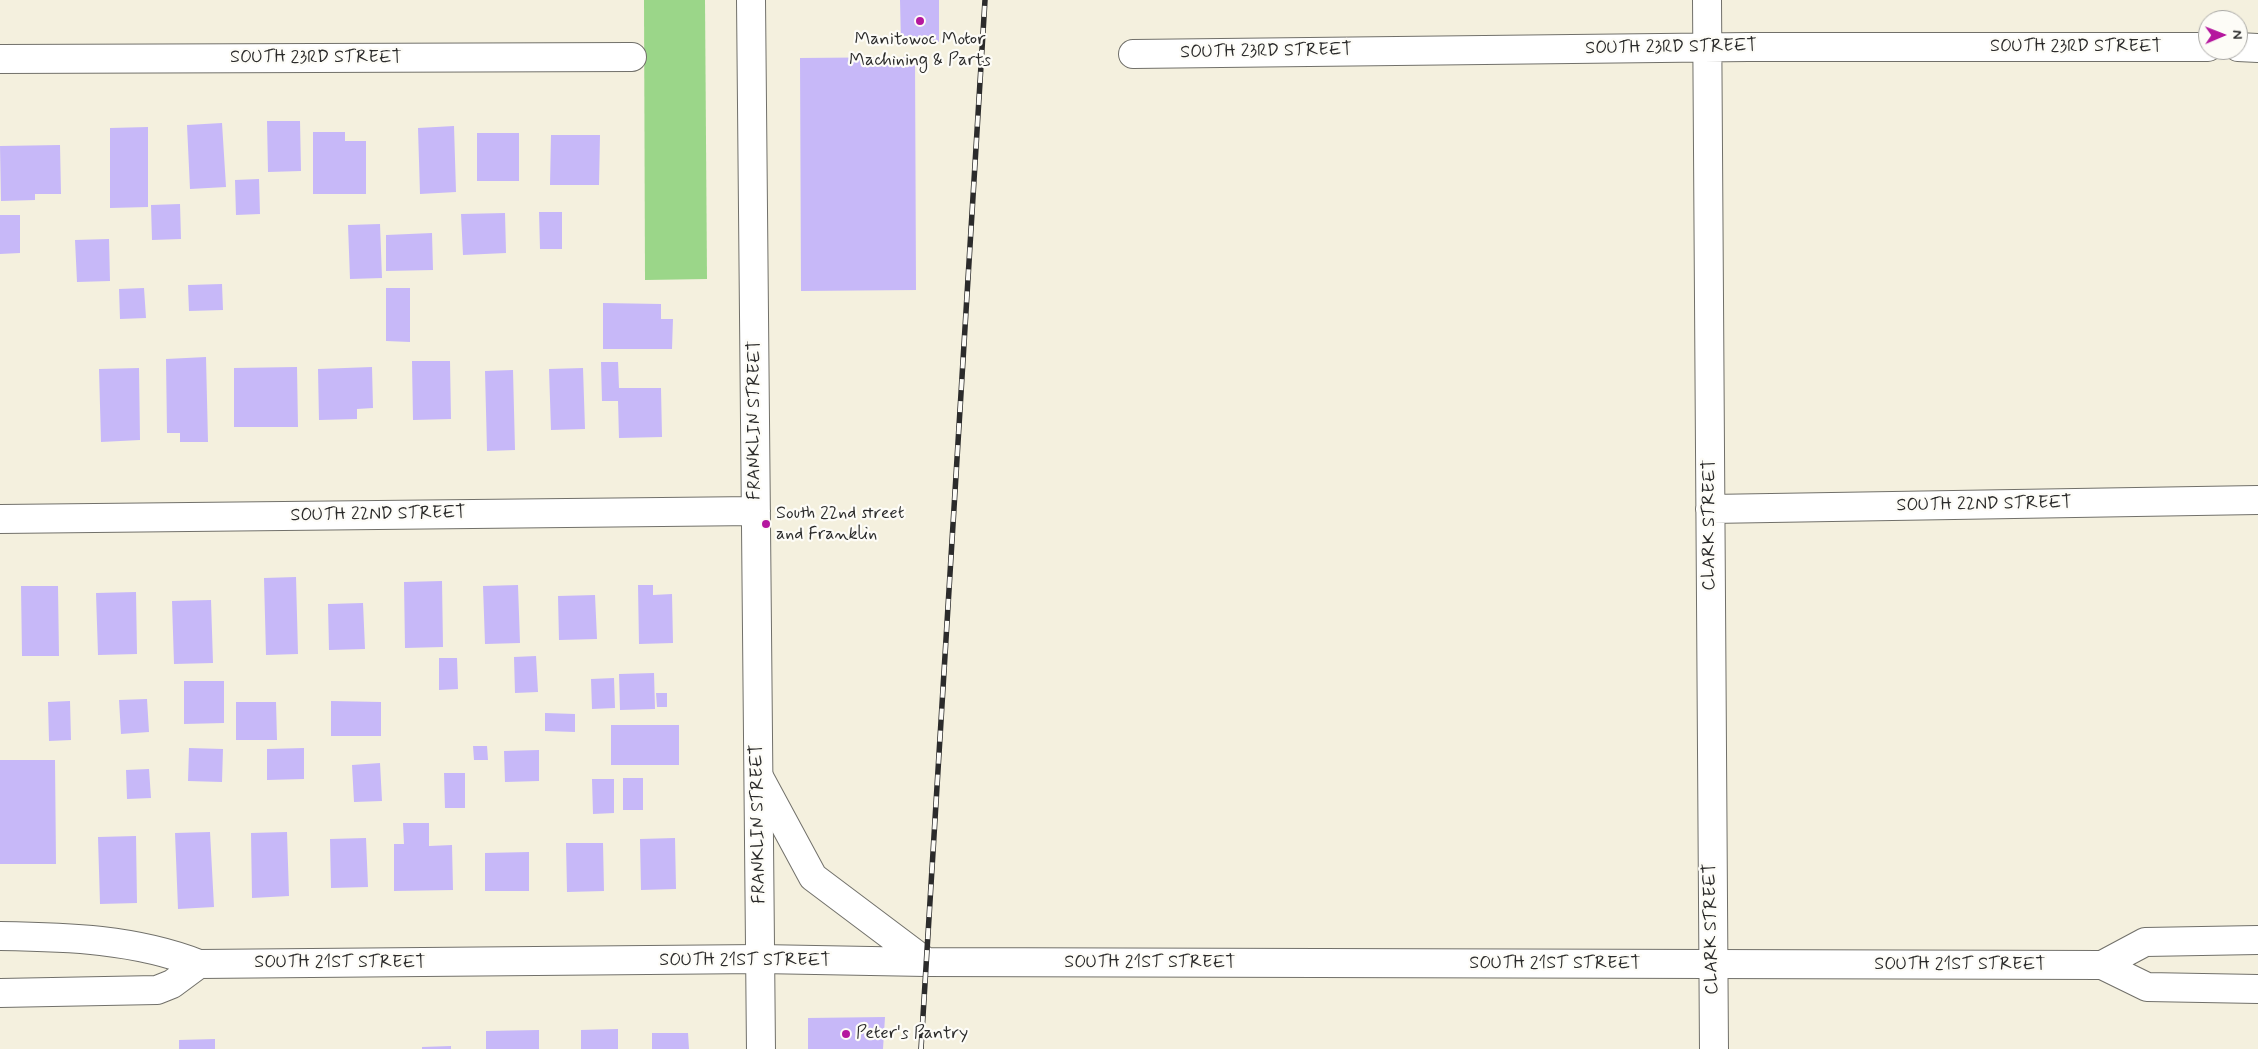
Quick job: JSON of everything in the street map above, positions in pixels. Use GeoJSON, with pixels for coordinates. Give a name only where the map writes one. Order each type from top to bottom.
{"type":"FeatureCollection","features":[{"type":"Feature","properties":{"kind":"street","name":"FRANKLIN STREET"},"geometry":{"type":"LineString","coordinates":[[751,0],[761,1049]]}},
{"type":"Feature","properties":{"kind":"street","name":"CLARK STREET"},"geometry":{"type":"LineString","coordinates":[[1706,0],[1714,1049]]}},
{"type":"Feature","properties":{"kind":"street","name":"SOUTH 23RD STREET"},"geometry":{"type":"LineString","coordinates":[[1133,54],[1707,47],[2198,48]]}},
{"type":"Feature","properties":{"kind":"street","name":"SOUTH 23RD STREET"},"geometry":{"type":"LineString","coordinates":[[0,59],[632,57]]}},
{"type":"Feature","properties":{"kind":"street","name":"SOUTH 22ND STREET"},"geometry":{"type":"LineString","coordinates":[[1710,510],[2258,500]]}},
{"type":"Feature","properties":{"kind":"street","name":"SOUTH 22ND STREET"},"geometry":{"type":"LineString","coordinates":[[0,519],[756,511]]}},
{"type":"Feature","properties":{"kind":"street"},"geometry":{"type":"LineString","coordinates":[[759,777],[813,877],[926,962]]}},
{"type":"Feature","properties":{"kind":"street","name":"SOUTH 21ST STREET"},"geometry":{"type":"LineString","coordinates":[[0,936],[109,941],[154,949],[199,964],[760,960],[2102,965],[2147,987],[2258,989]]}},
{"type":"Feature","properties":{"kind":"street","name":"SOUTH 21ST STREET"},"geometry":{"type":"LineString","coordinates":[[2102,965],[2145,942],[2258,940]]}},
{"type":"Feature","properties":{"kind":"street"},"geometry":{"type":"LineString","coordinates":[[0,993],[157,990],[172,984],[199,964]]}},
{"type":"Feature","properties":{"kind":"green space"},"geometry":{"type":"Polygon","coordinates":[[[644,0],[705,0],[707,279],[645,280],[644,0]]]}},
{"type":"Feature","properties":{"kind":"building","name":"Manitowoc Motor Machining & Parts"},"geometry":{"type":"Polygon","coordinates":[[[900,0],[939,0],[939,42],[901,43],[900,0]]]}},
{"type":"Feature","properties":{"kind":"building"},"geometry":{"type":"Polygon","coordinates":[[[915,57],[916,290],[801,291],[800,58],[915,57]]]}},
{"type":"Feature","properties":{"kind":"building"},"geometry":{"type":"Polygon","coordinates":[[[267,121],[300,121],[301,171],[268,172],[267,121]]]}},
{"type":"Feature","properties":{"kind":"building"},"geometry":{"type":"Polygon","coordinates":[[[222,123],[226,187],[190,189],[187,125],[222,123]]]}},
{"type":"Feature","properties":{"kind":"building"},"geometry":{"type":"Polygon","coordinates":[[[454,126],[456,192],[420,194],[418,128],[454,126]]]}},
{"type":"Feature","properties":{"kind":"building"},"geometry":{"type":"Polygon","coordinates":[[[148,127],[148,207],[110,208],[110,128],[148,127]]]}},
{"type":"Feature","properties":{"kind":"building"},"geometry":{"type":"Polygon","coordinates":[[[313,132],[345,132],[345,141],[366,141],[366,194],[313,194],[313,132]]]}},
{"type":"Feature","properties":{"kind":"building"},"geometry":{"type":"Polygon","coordinates":[[[477,133],[519,133],[519,181],[477,181],[477,133]]]}},
{"type":"Feature","properties":{"kind":"building"},"geometry":{"type":"Polygon","coordinates":[[[551,135],[600,135],[599,185],[550,185],[551,135]]]}},
{"type":"Feature","properties":{"kind":"building"},"geometry":{"type":"Polygon","coordinates":[[[60,145],[61,194],[35,194],[35,200],[1,201],[0,146],[60,145]]]}},
{"type":"Feature","properties":{"kind":"building"},"geometry":{"type":"Polygon","coordinates":[[[259,179],[260,214],[236,215],[235,180],[259,179]]]}},
{"type":"Feature","properties":{"kind":"building"},"geometry":{"type":"Polygon","coordinates":[[[180,204],[181,239],[152,240],[151,205],[180,204]]]}},
{"type":"Feature","properties":{"kind":"building"},"geometry":{"type":"Polygon","coordinates":[[[539,212],[562,212],[562,249],[540,249],[539,212]]]}},
{"type":"Feature","properties":{"kind":"building"},"geometry":{"type":"Polygon","coordinates":[[[505,213],[506,253],[463,255],[461,214],[505,213]]]}},
{"type":"Feature","properties":{"kind":"building"},"geometry":{"type":"Polygon","coordinates":[[[0,215],[20,215],[20,253],[0,254],[0,215]]]}},
{"type":"Feature","properties":{"kind":"building"},"geometry":{"type":"Polygon","coordinates":[[[380,224],[382,278],[350,279],[348,225],[380,224]]]}},
{"type":"Feature","properties":{"kind":"building"},"geometry":{"type":"Polygon","coordinates":[[[432,233],[433,270],[386,271],[386,235],[432,233]]]}},
{"type":"Feature","properties":{"kind":"building"},"geometry":{"type":"Polygon","coordinates":[[[109,239],[110,281],[77,282],[75,240],[109,239]]]}},
{"type":"Feature","properties":{"kind":"building"},"geometry":{"type":"Polygon","coordinates":[[[222,284],[223,310],[189,311],[188,285],[222,284]]]}},
{"type":"Feature","properties":{"kind":"building"},"geometry":{"type":"Polygon","coordinates":[[[144,288],[146,318],[120,319],[119,289],[144,288]]]}},
{"type":"Feature","properties":{"kind":"building"},"geometry":{"type":"Polygon","coordinates":[[[386,288],[410,288],[410,342],[386,341],[386,288]]]}},
{"type":"Feature","properties":{"kind":"building"},"geometry":{"type":"Polygon","coordinates":[[[603,303],[661,304],[661,319],[673,319],[672,349],[603,349],[603,303]]]}},
{"type":"Feature","properties":{"kind":"building"},"geometry":{"type":"Polygon","coordinates":[[[206,357],[208,442],[180,442],[180,433],[167,433],[166,359],[206,357]]]}},
{"type":"Feature","properties":{"kind":"building"},"geometry":{"type":"Polygon","coordinates":[[[412,361],[450,361],[451,419],[413,420],[412,361]]]}},
{"type":"Feature","properties":{"kind":"building"},"geometry":{"type":"Polygon","coordinates":[[[601,362],[618,362],[619,388],[661,388],[662,437],[619,438],[618,401],[602,401],[601,362]]]}},
{"type":"Feature","properties":{"kind":"building"},"geometry":{"type":"Polygon","coordinates":[[[297,367],[298,427],[234,427],[234,368],[297,367]]]}},
{"type":"Feature","properties":{"kind":"building"},"geometry":{"type":"Polygon","coordinates":[[[372,367],[373,408],[357,409],[357,419],[319,420],[318,369],[372,367]]]}},
{"type":"Feature","properties":{"kind":"building"},"geometry":{"type":"Polygon","coordinates":[[[139,368],[140,440],[101,442],[99,369],[139,368]]]}},
{"type":"Feature","properties":{"kind":"building"},"geometry":{"type":"Polygon","coordinates":[[[583,368],[585,429],[551,430],[549,369],[583,368]]]}},
{"type":"Feature","properties":{"kind":"building"},"geometry":{"type":"Polygon","coordinates":[[[513,370],[515,450],[487,451],[485,371],[513,370]]]}},
{"type":"Feature","properties":{"kind":"building"},"geometry":{"type":"Polygon","coordinates":[[[296,577],[298,654],[266,655],[264,578],[296,577]]]}},
{"type":"Feature","properties":{"kind":"building"},"geometry":{"type":"Polygon","coordinates":[[[442,581],[443,647],[405,648],[404,582],[442,581]]]}},
{"type":"Feature","properties":{"kind":"building"},"geometry":{"type":"Polygon","coordinates":[[[518,585],[520,643],[485,644],[483,586],[518,585]]]}},
{"type":"Feature","properties":{"kind":"building"},"geometry":{"type":"Polygon","coordinates":[[[638,585],[653,585],[653,595],[672,594],[673,643],[639,644],[638,585]]]}},
{"type":"Feature","properties":{"kind":"building"},"geometry":{"type":"Polygon","coordinates":[[[21,586],[58,586],[59,656],[22,656],[21,586]]]}},
{"type":"Feature","properties":{"kind":"building"},"geometry":{"type":"Polygon","coordinates":[[[136,592],[137,654],[98,655],[96,593],[136,592]]]}},
{"type":"Feature","properties":{"kind":"building"},"geometry":{"type":"Polygon","coordinates":[[[595,595],[597,639],[559,640],[558,596],[595,595]]]}},
{"type":"Feature","properties":{"kind":"building"},"geometry":{"type":"Polygon","coordinates":[[[211,600],[213,663],[174,664],[172,601],[211,600]]]}},
{"type":"Feature","properties":{"kind":"building"},"geometry":{"type":"Polygon","coordinates":[[[363,603],[365,649],[329,650],[328,604],[363,603]]]}},
{"type":"Feature","properties":{"kind":"building"},"geometry":{"type":"Polygon","coordinates":[[[536,656],[538,692],[515,693],[514,657],[536,656]]]}},
{"type":"Feature","properties":{"kind":"building"},"geometry":{"type":"Polygon","coordinates":[[[439,658],[457,658],[458,689],[439,690],[439,658]]]}},
{"type":"Feature","properties":{"kind":"building"},"geometry":{"type":"Polygon","coordinates":[[[654,673],[655,709],[620,710],[619,674],[654,673]]]}},
{"type":"Feature","properties":{"kind":"building"},"geometry":{"type":"Polygon","coordinates":[[[614,678],[615,708],[592,709],[591,679],[614,678]]]}},
{"type":"Feature","properties":{"kind":"building"},"geometry":{"type":"Polygon","coordinates":[[[184,681],[224,681],[224,723],[184,724],[184,681]]]}},
{"type":"Feature","properties":{"kind":"building"},"geometry":{"type":"Polygon","coordinates":[[[656,693],[667,693],[667,707],[657,707],[656,693]]]}},
{"type":"Feature","properties":{"kind":"building"},"geometry":{"type":"Polygon","coordinates":[[[147,699],[149,732],[121,734],[119,700],[147,699]]]}},
{"type":"Feature","properties":{"kind":"building"},"geometry":{"type":"Polygon","coordinates":[[[70,701],[71,740],[49,741],[48,702],[70,701]]]}},
{"type":"Feature","properties":{"kind":"building"},"geometry":{"type":"Polygon","coordinates":[[[331,701],[381,702],[381,736],[331,736],[331,701]]]}},
{"type":"Feature","properties":{"kind":"building"},"geometry":{"type":"Polygon","coordinates":[[[236,702],[276,702],[277,740],[236,740],[236,702]]]}},
{"type":"Feature","properties":{"kind":"building"},"geometry":{"type":"Polygon","coordinates":[[[545,713],[575,714],[575,732],[545,731],[545,713]]]}},
{"type":"Feature","properties":{"kind":"building"},"geometry":{"type":"Polygon","coordinates":[[[611,725],[679,725],[679,765],[611,765],[611,725]]]}},
{"type":"Feature","properties":{"kind":"building"},"geometry":{"type":"Polygon","coordinates":[[[473,746],[487,746],[488,760],[474,760],[473,746]]]}},
{"type":"Feature","properties":{"kind":"building"},"geometry":{"type":"Polygon","coordinates":[[[189,748],[223,749],[222,782],[188,781],[189,748]]]}},
{"type":"Feature","properties":{"kind":"building"},"geometry":{"type":"Polygon","coordinates":[[[304,748],[304,779],[267,780],[267,749],[304,748]]]}},
{"type":"Feature","properties":{"kind":"building"},"geometry":{"type":"Polygon","coordinates":[[[539,750],[539,781],[505,782],[504,751],[539,750]]]}},
{"type":"Feature","properties":{"kind":"building"},"geometry":{"type":"Polygon","coordinates":[[[0,760],[55,760],[56,864],[0,864],[0,760]]]}},
{"type":"Feature","properties":{"kind":"building"},"geometry":{"type":"Polygon","coordinates":[[[380,763],[382,801],[354,802],[352,765],[380,763]]]}},
{"type":"Feature","properties":{"kind":"building"},"geometry":{"type":"Polygon","coordinates":[[[149,769],[151,798],[127,799],[126,770],[149,769]]]}},
{"type":"Feature","properties":{"kind":"building"},"geometry":{"type":"Polygon","coordinates":[[[444,773],[465,773],[465,808],[445,808],[444,773]]]}},
{"type":"Feature","properties":{"kind":"building"},"geometry":{"type":"Polygon","coordinates":[[[623,778],[643,778],[643,810],[623,810],[623,778]]]}},
{"type":"Feature","properties":{"kind":"building"},"geometry":{"type":"Polygon","coordinates":[[[592,779],[614,779],[614,813],[593,814],[592,779]]]}},
{"type":"Feature","properties":{"kind":"building"},"geometry":{"type":"Polygon","coordinates":[[[403,823],[429,823],[429,846],[452,845],[453,890],[394,891],[394,844],[404,844],[403,823]]]}},
{"type":"Feature","properties":{"kind":"building"},"geometry":{"type":"Polygon","coordinates":[[[210,832],[214,907],[178,909],[175,833],[210,832]]]}},
{"type":"Feature","properties":{"kind":"building"},"geometry":{"type":"Polygon","coordinates":[[[287,832],[289,896],[252,898],[251,833],[287,832]]]}},
{"type":"Feature","properties":{"kind":"building"},"geometry":{"type":"Polygon","coordinates":[[[136,836],[137,903],[100,904],[98,837],[136,836]]]}},
{"type":"Feature","properties":{"kind":"building"},"geometry":{"type":"Polygon","coordinates":[[[366,838],[368,887],[331,888],[330,839],[366,838]]]}},
{"type":"Feature","properties":{"kind":"building"},"geometry":{"type":"Polygon","coordinates":[[[675,838],[676,889],[641,890],[640,839],[675,838]]]}},
{"type":"Feature","properties":{"kind":"building"},"geometry":{"type":"Polygon","coordinates":[[[566,843],[603,843],[604,891],[567,892],[566,843]]]}},
{"type":"Feature","properties":{"kind":"building"},"geometry":{"type":"Polygon","coordinates":[[[529,852],[529,891],[485,891],[485,853],[529,852]]]}},
{"type":"Feature","properties":{"kind":"building","name":"Peter's Pantry"},"geometry":{"type":"Polygon","coordinates":[[[885,1017],[883,1049],[808,1049],[808,1018],[885,1017]]]}},
{"type":"Feature","properties":{"kind":"building"},"geometry":{"type":"Polygon","coordinates":[[[618,1029],[618,1049],[581,1049],[581,1030],[618,1029]]]}},
{"type":"Feature","properties":{"kind":"building"},"geometry":{"type":"Polygon","coordinates":[[[539,1030],[539,1049],[486,1049],[486,1031],[539,1030]]]}},
{"type":"Feature","properties":{"kind":"building"},"geometry":{"type":"Polygon","coordinates":[[[652,1033],[688,1033],[689,1049],[652,1049],[652,1033]]]}},
{"type":"Feature","properties":{"kind":"building"},"geometry":{"type":"Polygon","coordinates":[[[215,1039],[215,1049],[179,1049],[179,1040],[215,1039]]]}},
{"type":"Feature","properties":{"kind":"building"},"geometry":{"type":"Polygon","coordinates":[[[451,1046],[451,1049],[422,1049],[422,1047],[451,1046]]]}},
{"type":"Feature","properties":{"kind":"railway"},"geometry":{"type":"LineString","coordinates":[[921,1049],[985,0]]}},
{"type":"Feature","properties":{"kind":"place","name":"Manitowoc Motor Machining & Parts"},"geometry":{"type":"Point","coordinates":[920,21]}},
{"type":"Feature","properties":{"kind":"place","name":"South 22nd street and Franklin"},"geometry":{"type":"Point","coordinates":[766,524]}},
{"type":"Feature","properties":{"kind":"place","name":"Peter's Pantry"},"geometry":{"type":"Point","coordinates":[846,1034]}}]}
